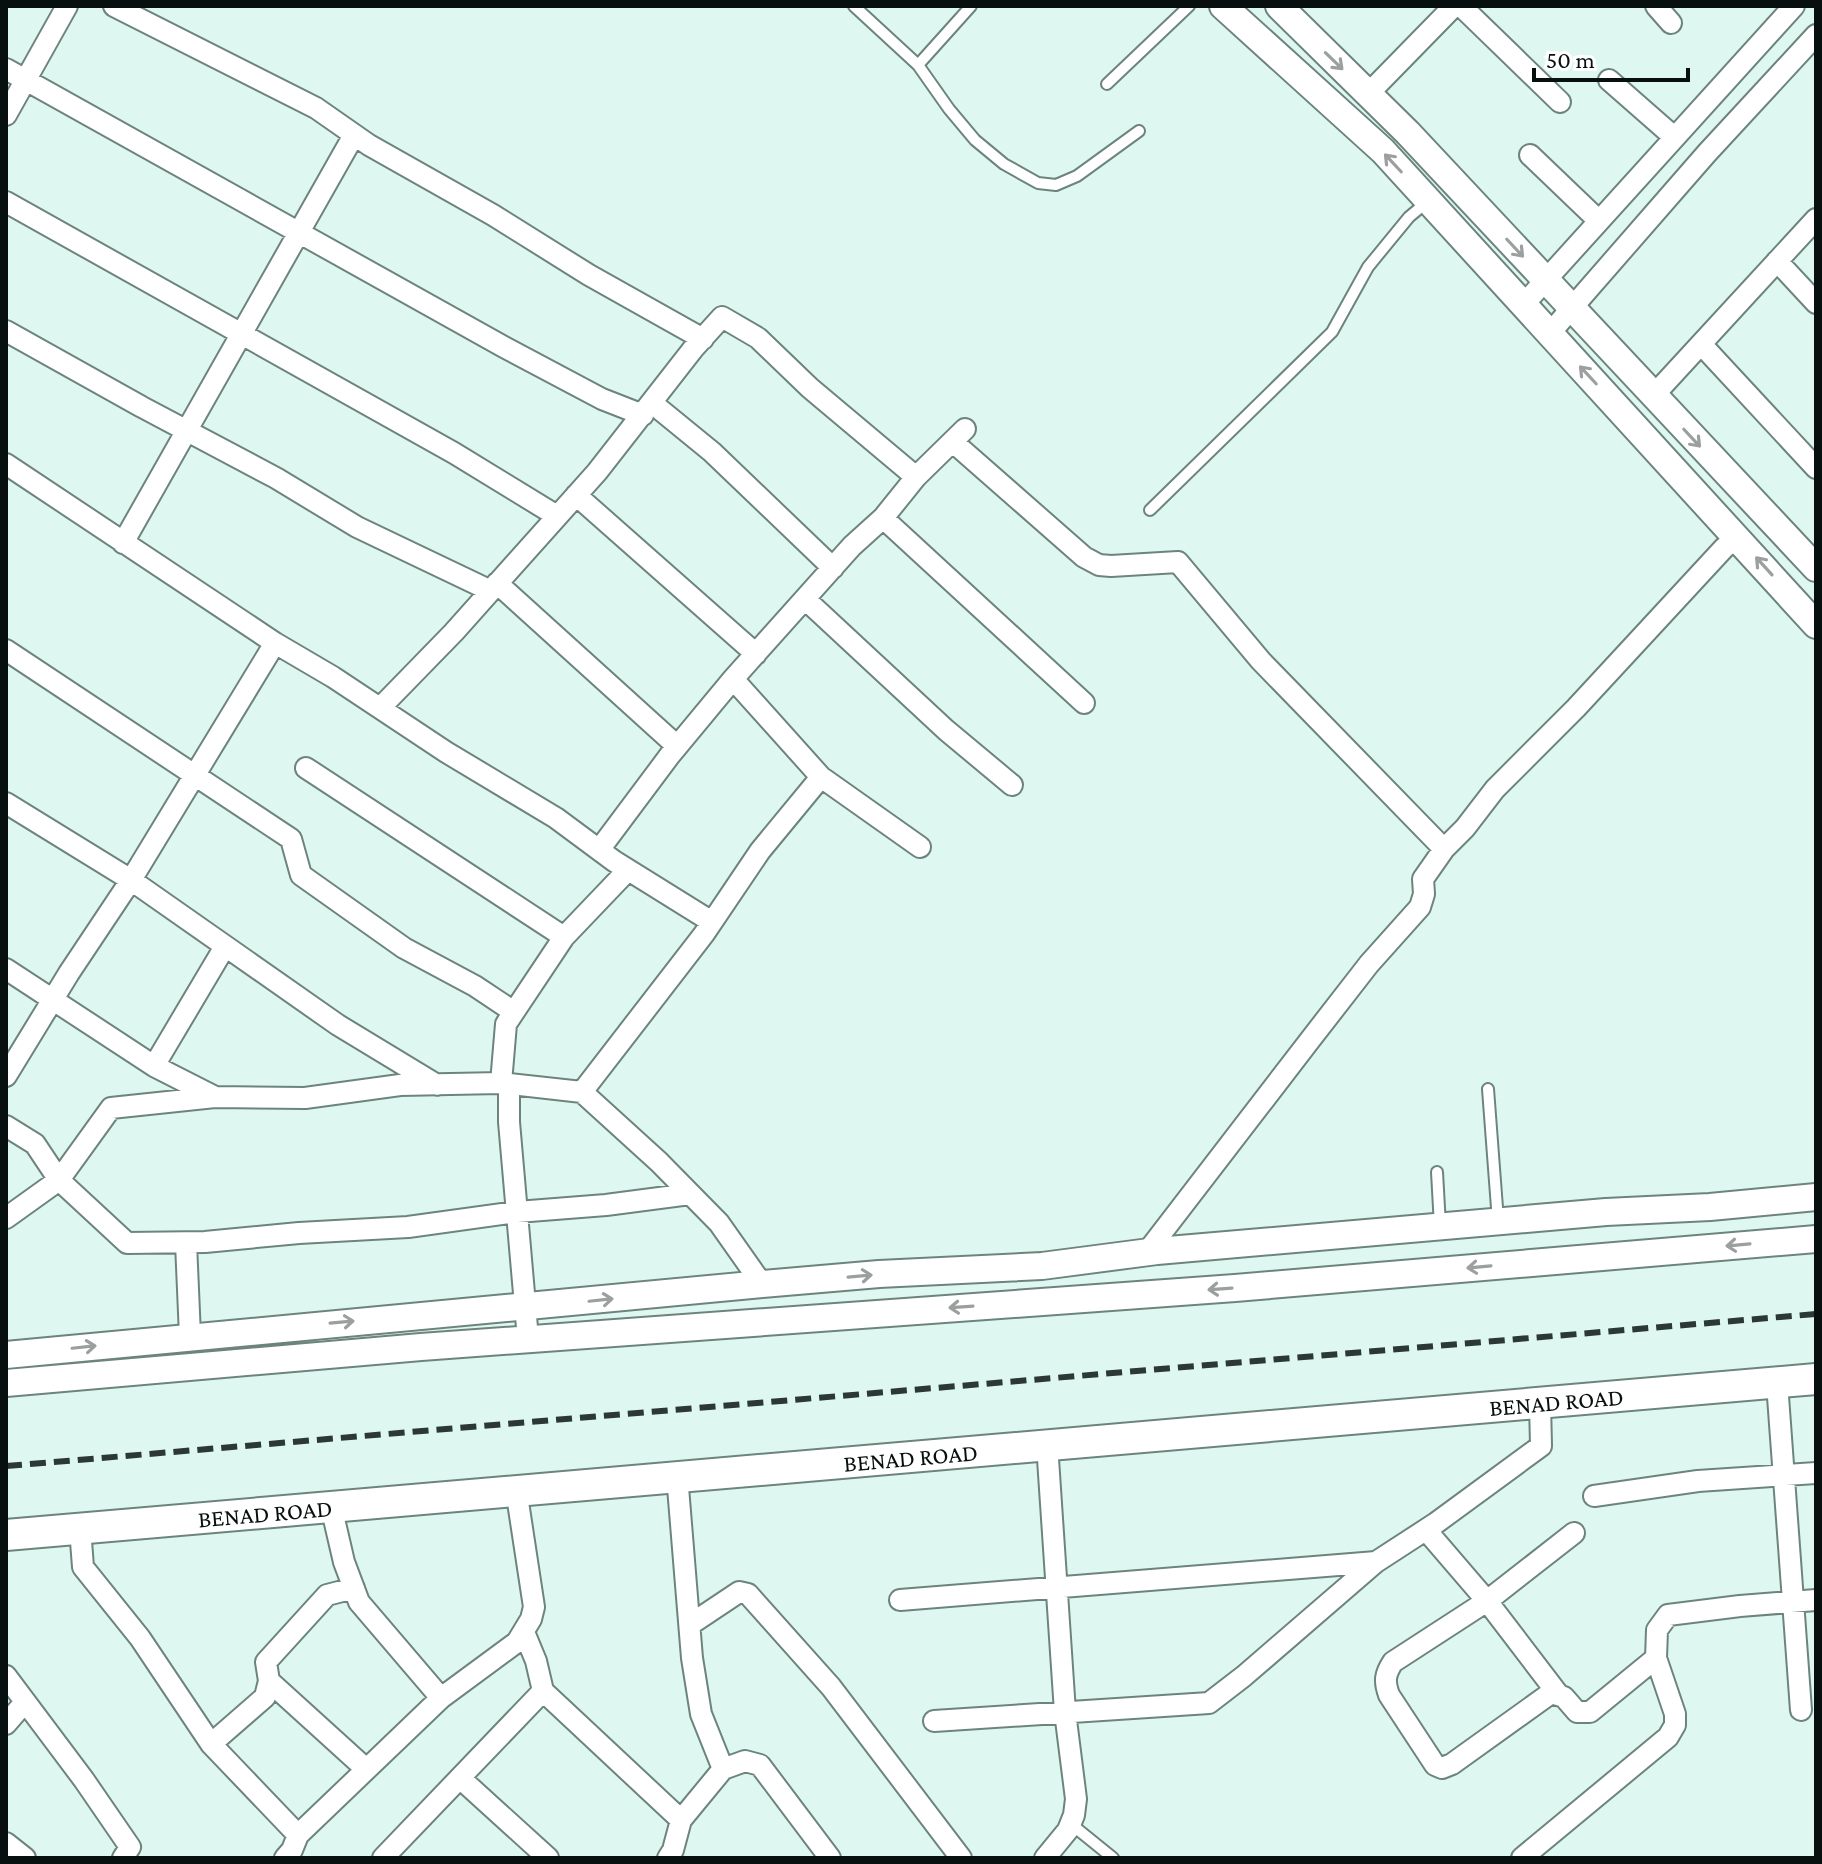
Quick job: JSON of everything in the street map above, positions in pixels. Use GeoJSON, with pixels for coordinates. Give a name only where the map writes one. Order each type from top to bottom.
{"type":"FeatureCollection","features":[{"type":"Feature","properties":{"kind":"main road","name":"BENAD ROAD"},"geometry":{"type":"LineString","coordinates":[[6,1535],[1816,1379]]}},
{"type":"Feature","properties":{"kind":"street"},"geometry":{"type":"LineString","coordinates":[[6,115],[67,6]]}},
{"type":"Feature","properties":{"kind":"street"},"geometry":{"type":"LineString","coordinates":[[114,6],[316,108],[354,135],[703,339]]}},
{"type":"Feature","properties":{"kind":"street"},"geometry":{"type":"LineString","coordinates":[[1223,6],[1367,137],[1429,201],[1816,625]]}},
{"type":"Feature","properties":{"kind":"street"},"geometry":{"type":"LineString","coordinates":[[1279,6],[1390,115],[1816,568]]}},
{"type":"Feature","properties":{"kind":"street"},"geometry":{"type":"LineString","coordinates":[[1368,94],[1454,6]]}},
{"type":"Feature","properties":{"kind":"street"},"geometry":{"type":"LineString","coordinates":[[1461,6],[1560,102]]}},
{"type":"Feature","properties":{"kind":"street"},"geometry":{"type":"LineString","coordinates":[[1656,6],[1671,23]]}},
{"type":"Feature","properties":{"kind":"street"},"geometry":{"type":"LineString","coordinates":[[1524,304],[1794,6]]}},
{"type":"Feature","properties":{"kind":"street"},"geometry":{"type":"LineString","coordinates":[[1550,333],[1707,153],[1816,35]]}},
{"type":"Feature","properties":{"kind":"street"},"geometry":{"type":"LineString","coordinates":[[6,69],[602,399],[647,409],[712,452],[833,568]]}},
{"type":"Feature","properties":{"kind":"street"},"geometry":{"type":"LineString","coordinates":[[1609,80],[1674,137]]}},
{"type":"Feature","properties":{"kind":"street"},"geometry":{"type":"LineString","coordinates":[[1367,137],[1390,115]]}},
{"type":"Feature","properties":{"kind":"street"},"geometry":{"type":"LineString","coordinates":[[123,543],[354,135]]}},
{"type":"Feature","properties":{"kind":"street"},"geometry":{"type":"LineString","coordinates":[[1530,155],[1599,221]]}},
{"type":"Feature","properties":{"kind":"street"},"geometry":{"type":"LineString","coordinates":[[6,202],[454,453],[557,516]]}},
{"type":"Feature","properties":{"kind":"street"},"geometry":{"type":"LineString","coordinates":[[1653,396],[1816,219]]}},
{"type":"Feature","properties":{"kind":"street"},"geometry":{"type":"LineString","coordinates":[[1777,261],[1816,303]]}},
{"type":"Feature","properties":{"kind":"street"},"geometry":{"type":"LineString","coordinates":[[380,708],[576,495],[722,317],[748,332],[916,477]]}},
{"type":"Feature","properties":{"kind":"street"},"geometry":{"type":"LineString","coordinates":[[6,331],[276,478],[357,527],[494,587],[677,746]]}},
{"type":"Feature","properties":{"kind":"street"},"geometry":{"type":"LineString","coordinates":[[1701,344],[1816,468]]}},
{"type":"Feature","properties":{"kind":"street"},"geometry":{"type":"LineString","coordinates":[[599,850],[677,746],[733,679],[833,568],[883,518],[916,477],[959,436],[1084,557],[1099,565],[1178,562],[1261,661],[1444,849]]}},
{"type":"Feature","properties":{"kind":"street"},"geometry":{"type":"LineString","coordinates":[[6,464],[275,643],[556,818],[628,870],[712,922]]}},
{"type":"Feature","properties":{"kind":"street"},"geometry":{"type":"LineString","coordinates":[[576,495],[756,654]]}},
{"type":"Feature","properties":{"kind":"street"},"geometry":{"type":"LineString","coordinates":[[883,518],[1084,703]]}},
{"type":"Feature","properties":{"kind":"street"},"geometry":{"type":"LineString","coordinates":[[1147,1252],[1361,975],[1420,907],[1424,894],[1423,879],[1444,849],[1465,828],[1495,789],[1576,708],[1724,548],[1738,537]]}},
{"type":"Feature","properties":{"kind":"street"},"geometry":{"type":"LineString","coordinates":[[805,599],[946,730],[1012,785]]}},
{"type":"Feature","properties":{"kind":"street"},"geometry":{"type":"LineString","coordinates":[[6,1076],[131,880],[275,643]]}},
{"type":"Feature","properties":{"kind":"street"},"geometry":{"type":"LineString","coordinates":[[6,650],[291,839],[301,875],[312,883],[404,948],[475,986],[514,1012]]}},
{"type":"Feature","properties":{"kind":"street"},"geometry":{"type":"LineString","coordinates":[[733,679],[821,777],[920,847]]}},
{"type":"Feature","properties":{"kind":"street"},"geometry":{"type":"LineString","coordinates":[[306,768],[564,937]]}},
{"type":"Feature","properties":{"kind":"street"},"geometry":{"type":"LineString","coordinates":[[582,1092],[712,922],[760,851],[821,777]]}},
{"type":"Feature","properties":{"kind":"street"},"geometry":{"type":"LineString","coordinates":[[6,803],[131,880],[338,1025],[437,1085]]}},
{"type":"Feature","properties":{"kind":"street"},"geometry":{"type":"LineString","coordinates":[[528,1339],[505,1083],[506,1024],[564,937],[628,870]]}},
{"type":"Feature","properties":{"kind":"street"},"geometry":{"type":"LineString","coordinates":[[154,1066],[224,948]]}},
{"type":"Feature","properties":{"kind":"street"},"geometry":{"type":"LineString","coordinates":[[6,969],[154,1066],[215,1097]]}},
{"type":"Feature","properties":{"kind":"street"},"geometry":{"type":"LineString","coordinates":[[6,1218],[59,1180],[111,1108],[215,1097],[305,1098],[400,1085],[505,1083],[582,1092],[719,1223],[762,1284]]}},
{"type":"Feature","properties":{"kind":"street"},"geometry":{"type":"LineString","coordinates":[[6,1126],[35,1144],[59,1180],[127,1243],[186,1243],[408,1227],[690,1194]]}},
{"type":"Feature","properties":{"kind":"street"},"geometry":{"type":"LineString","coordinates":[[6,1355],[762,1284],[879,1274],[1042,1266],[1147,1252],[1816,1197]]}},
{"type":"Feature","properties":{"kind":"street"},"geometry":{"type":"LineString","coordinates":[[6,1383],[528,1339],[1251,1286],[1816,1239]]}},
{"type":"Feature","properties":{"kind":"street"},"geometry":{"type":"LineString","coordinates":[[186,1243],[190,1336]]}},
{"type":"Feature","properties":{"kind":"street"},"geometry":{"type":"LineString","coordinates":[[1777,1383],[1801,1710]]}},
{"type":"Feature","properties":{"kind":"street"},"geometry":{"type":"LineString","coordinates":[[934,1721],[1209,1703],[1376,1562],[1426,1530],[1541,1446],[1540,1403]]}},
{"type":"Feature","properties":{"kind":"street"},"geometry":{"type":"LineString","coordinates":[[1045,1858],[1071,1824],[1076,1799],[1065,1712],[1047,1444]]}},
{"type":"Feature","properties":{"kind":"street"},"geometry":{"type":"LineString","coordinates":[[1594,1496],[1698,1481],[1816,1473]]}},
{"type":"Feature","properties":{"kind":"street"},"geometry":{"type":"LineString","coordinates":[[677,1475],[692,1658],[701,1714],[723,1769]]}},
{"type":"Feature","properties":{"kind":"street"},"geometry":{"type":"LineString","coordinates":[[285,1858],[298,1835],[441,1698],[517,1642],[524,1632],[534,1607],[516,1489]]}},
{"type":"Feature","properties":{"kind":"street"},"geometry":{"type":"LineString","coordinates":[[331,1506],[359,1602],[441,1698]]}},
{"type":"Feature","properties":{"kind":"street"},"geometry":{"type":"LineString","coordinates":[[80,1528],[83,1567],[140,1638],[211,1744],[298,1835]]}},
{"type":"Feature","properties":{"kind":"street"},"geometry":{"type":"LineString","coordinates":[[1426,1530],[1487,1601],[1558,1694],[1577,1712],[1590,1712],[1656,1658]]}},
{"type":"Feature","properties":{"kind":"street"},"geometry":{"type":"LineString","coordinates":[[1558,1694],[1551,1693],[1544,1697],[1452,1764],[1442,1768],[1435,1765],[1389,1695],[1384,1682],[1393,1662],[1487,1601],[1574,1533]]}},
{"type":"Feature","properties":{"kind":"street"},"geometry":{"type":"LineString","coordinates":[[900,1600],[1376,1562]]}},
{"type":"Feature","properties":{"kind":"street"},"geometry":{"type":"LineString","coordinates":[[211,1744],[265,1697],[269,1681],[266,1662],[327,1595],[354,1588]]}},
{"type":"Feature","properties":{"kind":"street"},"geometry":{"type":"LineString","coordinates":[[691,1624],[739,1592],[748,1594],[831,1687],[961,1858]]}},
{"type":"Feature","properties":{"kind":"street"},"geometry":{"type":"LineString","coordinates":[[1522,1858],[1668,1737],[1675,1725],[1675,1714],[1656,1658],[1657,1630],[1668,1615],[1816,1600]]}},
{"type":"Feature","properties":{"kind":"street"},"geometry":{"type":"LineString","coordinates":[[524,1632],[536,1661],[543,1691],[681,1820]]}},
{"type":"Feature","properties":{"kind":"street"},"geometry":{"type":"LineString","coordinates":[[6,1676],[84,1780],[131,1854]]}},
{"type":"Feature","properties":{"kind":"street"},"geometry":{"type":"LineString","coordinates":[[269,1681],[366,1769]]}},
{"type":"Feature","properties":{"kind":"street"},"geometry":{"type":"LineString","coordinates":[[386,1857],[543,1691]]}},
{"type":"Feature","properties":{"kind":"street"},"geometry":{"type":"LineString","coordinates":[[6,1724],[25,1702]]}},
{"type":"Feature","properties":{"kind":"street"},"geometry":{"type":"LineString","coordinates":[[674,1855],[681,1820],[723,1769],[745,1761],[760,1765],[830,1858]]}},
{"type":"Feature","properties":{"kind":"street"},"geometry":{"type":"LineString","coordinates":[[460,1778],[548,1858]]}},
{"type":"Feature","properties":{"kind":"street"},"geometry":{"type":"LineString","coordinates":[[6,1843],[25,1858]]}},
{"type":"Feature","properties":{"kind":"lane"},"geometry":{"type":"LineString","coordinates":[[854,6],[918,65],[975,140],[1004,164],[1038,183],[1056,185],[1077,176],[1139,131]]}},
{"type":"Feature","properties":{"kind":"lane"},"geometry":{"type":"LineString","coordinates":[[918,65],[971,6]]}},
{"type":"Feature","properties":{"kind":"lane"},"geometry":{"type":"LineString","coordinates":[[1107,84],[1189,6]]}},
{"type":"Feature","properties":{"kind":"lane"},"geometry":{"type":"LineString","coordinates":[[1150,510],[1332,332],[1368,267],[1409,217],[1429,201]]}},
{"type":"Feature","properties":{"kind":"lane"},"geometry":{"type":"LineString","coordinates":[[1488,1089],[1498,1223]]}},
{"type":"Feature","properties":{"kind":"lane"},"geometry":{"type":"LineString","coordinates":[[1437,1172],[1440,1228]]}},
{"type":"Feature","properties":{"kind":"lane"},"geometry":{"type":"LineString","coordinates":[[1071,1824],[1113,1858]]}},
{"type":"Feature","properties":{"kind":"railway"},"geometry":{"type":"LineString","coordinates":[[6,1466],[1816,1314]]}}]}
